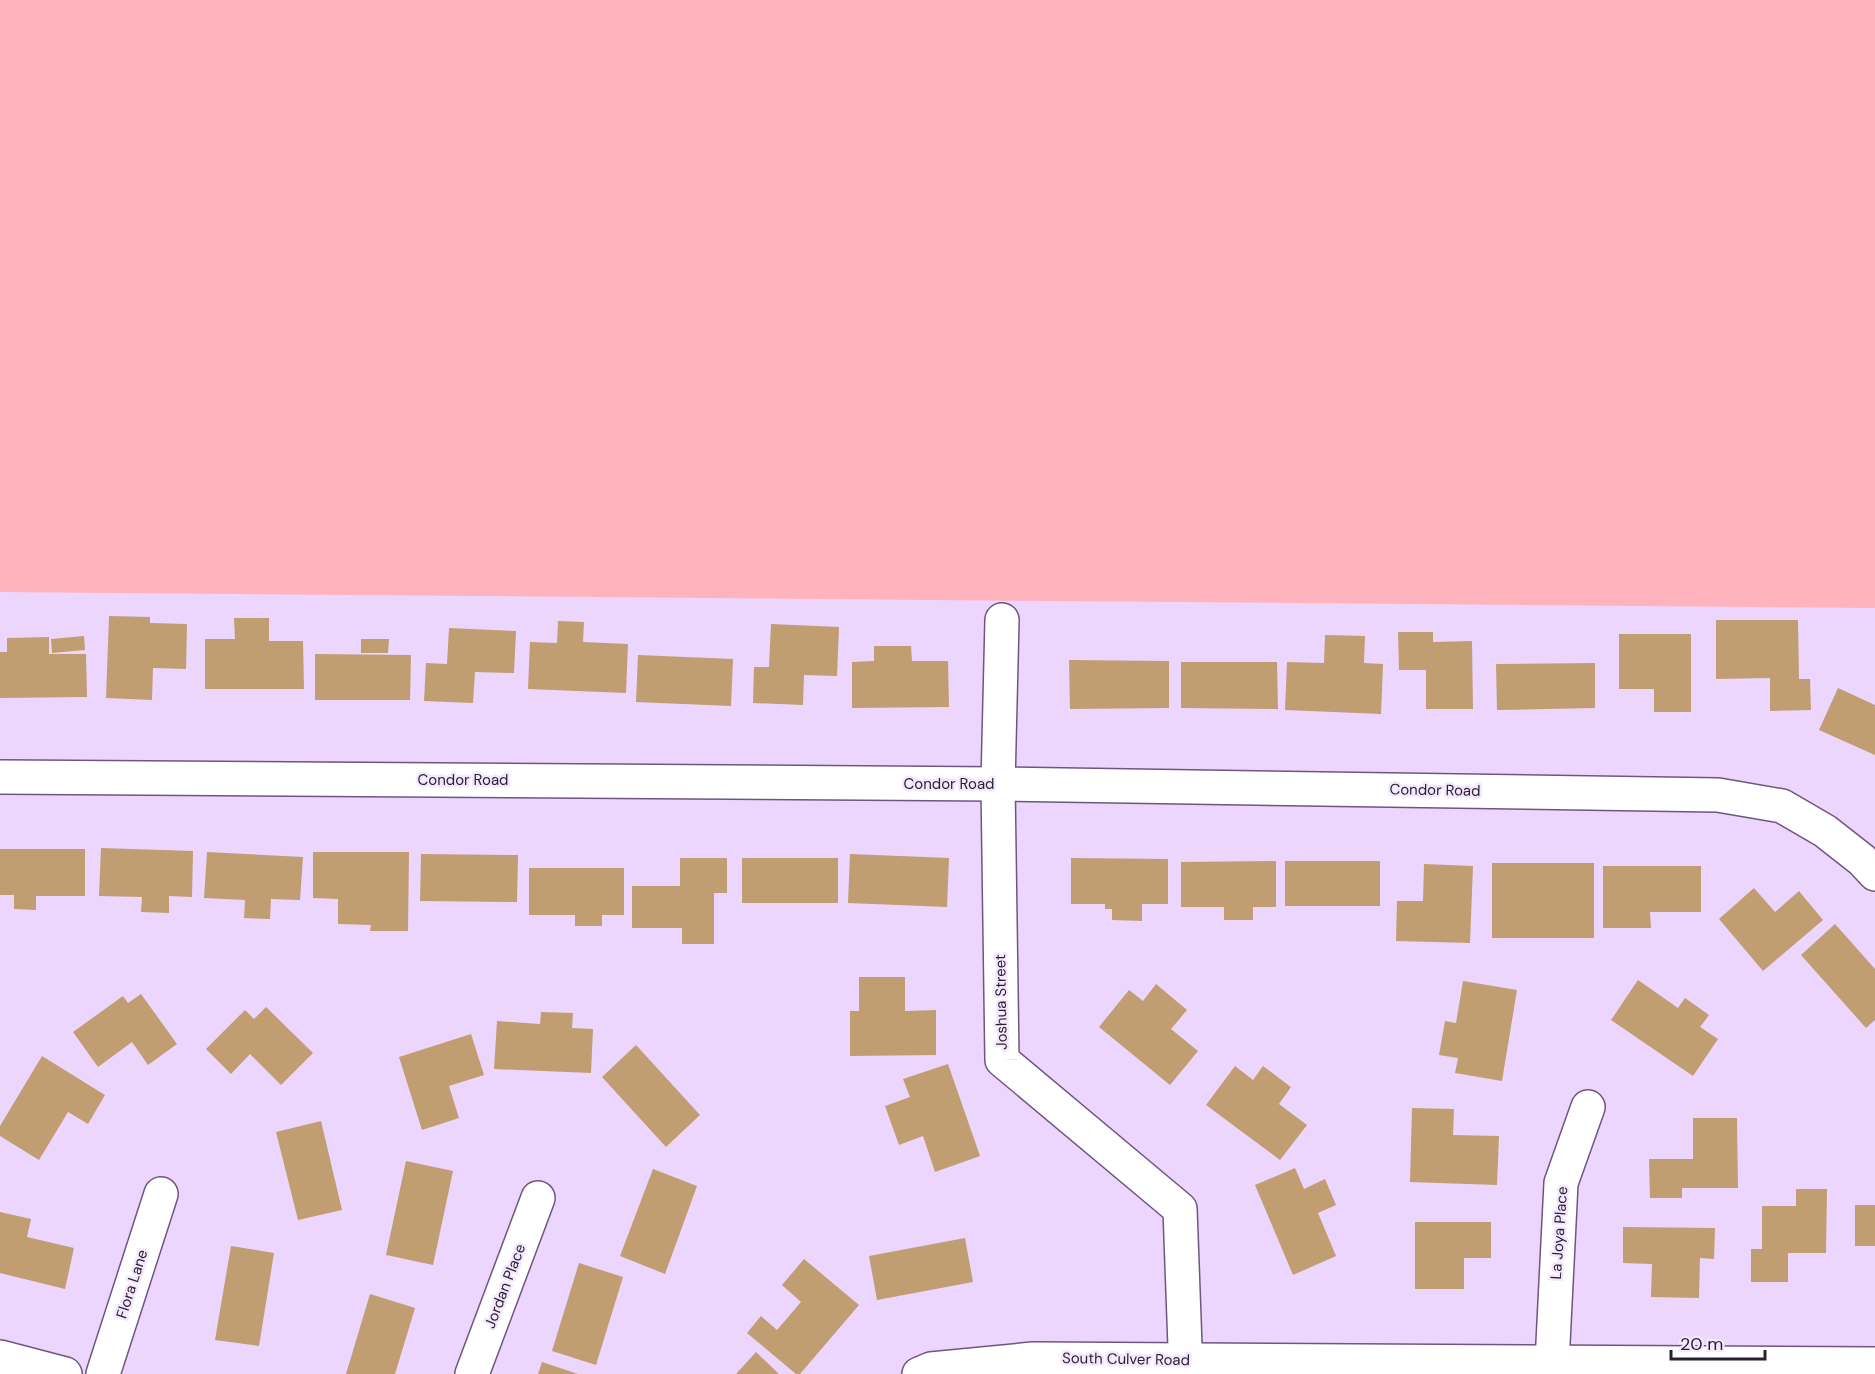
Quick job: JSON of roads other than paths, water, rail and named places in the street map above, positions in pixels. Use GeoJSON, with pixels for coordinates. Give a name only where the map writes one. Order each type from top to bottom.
{"type":"FeatureCollection","features":[{"type":"Feature","properties":{"kind":"street","name":"Joshua Street"},"geometry":{"type":"LineString","coordinates":[[1002,620],[998,784],[1002,1060],[1180,1209],[1186,1367]]}},
{"type":"Feature","properties":{"kind":"street","name":"Condor Road"},"geometry":{"type":"LineString","coordinates":[[0,777],[998,784],[1718,795],[1782,806],[1826,831],[1862,860],[1875,874]]}},
{"type":"Feature","properties":{"kind":"street","name":"La Joya Place"},"geometry":{"type":"LineString","coordinates":[[1552,1363],[1561,1183],[1588,1107]]}},
{"type":"Feature","properties":{"kind":"street","name":"Flora Lane"},"geometry":{"type":"LineString","coordinates":[[104,1374],[161,1194]]}},
{"type":"Feature","properties":{"kind":"street","name":"Jordan Place"},"geometry":{"type":"LineString","coordinates":[[472,1374],[538,1198]]}},
{"type":"Feature","properties":{"kind":"street"},"geometry":{"type":"LineString","coordinates":[[0,1357],[65,1374]]}},
{"type":"Feature","properties":{"kind":"street","name":"South Culver Road"},"geometry":{"type":"LineString","coordinates":[[919,1374],[931,1369],[1033,1359],[1186,1367],[1552,1363],[1875,1364]]}}]}
